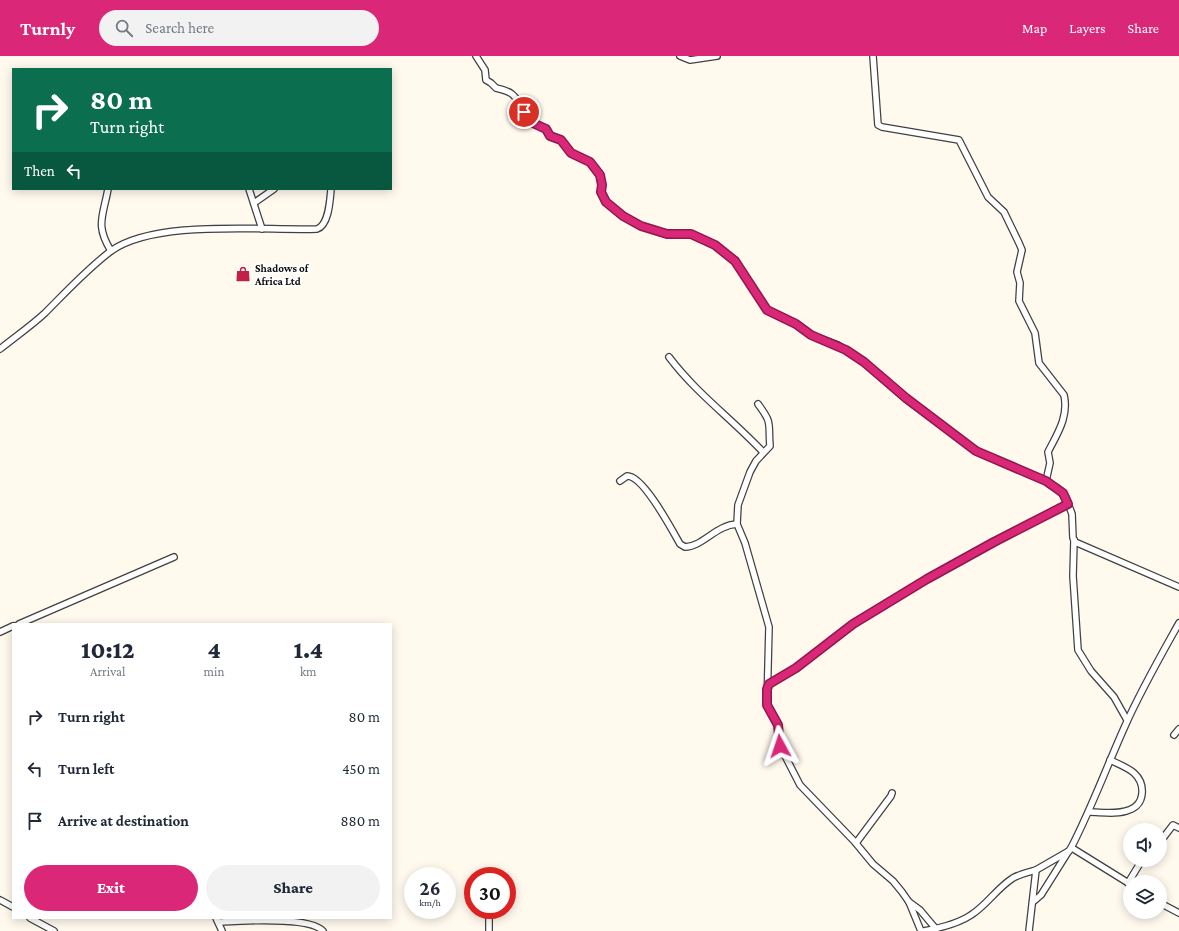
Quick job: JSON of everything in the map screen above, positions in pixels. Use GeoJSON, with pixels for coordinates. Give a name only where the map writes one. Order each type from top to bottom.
{"type":"FeatureCollection","features":[{"type":"Feature","properties":{"kind":"street"},"geometry":{"type":"LineString","coordinates":[[476,56],[486,72],[486,80],[496,88],[503,89],[516,95],[524,110],[521,115],[522,118],[546,129],[551,137],[561,140],[571,153],[588,161],[597,169],[602,185],[601,192],[606,202],[623,216],[641,226],[667,234],[691,234],[715,245],[735,261],[767,310],[796,324],[811,335],[838,345],[864,362],[906,398],[976,451],[1046,481],[1063,493],[1072,514],[1074,540],[1073,576],[1078,650],[1091,671],[1114,697],[1127,720]]}},
{"type":"Feature","properties":{"kind":"street"},"geometry":{"type":"LineString","coordinates":[[680,56],[690,60],[717,56]]}},
{"type":"Feature","properties":{"kind":"street"},"geometry":{"type":"LineString","coordinates":[[873,56],[878,125],[882,128],[959,140],[988,196],[1004,212],[1022,250],[1017,272],[1020,283],[1019,301],[1035,333],[1039,363],[1064,396],[1066,401],[1064,417],[1048,452],[1050,463],[1046,481]]}},
{"type":"Feature","properties":{"kind":"street"},"geometry":{"type":"LineString","coordinates":[[108,190],[100,226],[102,234],[111,251]]}},
{"type":"Feature","properties":{"kind":"street"},"geometry":{"type":"LineString","coordinates":[[249,190],[262,229]]}},
{"type":"Feature","properties":{"kind":"street"},"geometry":{"type":"LineString","coordinates":[[254,203],[273,190]]}},
{"type":"Feature","properties":{"kind":"street"},"geometry":{"type":"LineString","coordinates":[[0,349],[31,325],[69,288],[111,251],[138,238],[168,233],[212,229],[320,229],[326,220],[331,190]]}},
{"type":"Feature","properties":{"kind":"street"},"geometry":{"type":"LineString","coordinates":[[669,357],[697,389],[763,452]]}},
{"type":"Feature","properties":{"kind":"street"},"geometry":{"type":"LineString","coordinates":[[758,404],[768,416],[770,424],[770,446],[763,452],[753,466],[738,505],[737,524],[745,543],[769,627],[769,684],[767,689],[767,705],[776,721],[780,746],[800,785],[856,843],[873,864],[893,881],[909,902],[921,931]]}},
{"type":"Feature","properties":{"kind":"street"},"geometry":{"type":"LineString","coordinates":[[620,481],[627,476],[632,476],[647,491],[680,544],[685,547],[694,544],[725,527],[737,524]]}},
{"type":"Feature","properties":{"kind":"street"},"geometry":{"type":"LineString","coordinates":[[769,684],[796,668],[853,624],[927,579],[994,542],[1068,504]]}},
{"type":"Feature","properties":{"kind":"street"},"geometry":{"type":"LineString","coordinates":[[1074,540],[1179,587]]}},
{"type":"Feature","properties":{"kind":"street"},"geometry":{"type":"LineString","coordinates":[[20,623],[174,557]]}},
{"type":"Feature","properties":{"kind":"street"},"geometry":{"type":"LineString","coordinates":[[1034,901],[1040,895],[1070,849],[1089,812],[1127,720],[1146,682],[1179,623]]}},
{"type":"Feature","properties":{"kind":"street"},"geometry":{"type":"LineString","coordinates":[[0,632],[12,626]]}},
{"type":"Feature","properties":{"kind":"street"},"geometry":{"type":"LineString","coordinates":[[1174,735],[1179,729]]}},
{"type":"Feature","properties":{"kind":"street"},"geometry":{"type":"LineString","coordinates":[[1089,812],[1127,811],[1137,806],[1141,802],[1143,794],[1136,775],[1110,760]]}},
{"type":"Feature","properties":{"kind":"street"},"geometry":{"type":"LineString","coordinates":[[856,843],[892,793]]}},
{"type":"Feature","properties":{"kind":"street"},"geometry":{"type":"LineString","coordinates":[[1167,833],[1173,825],[1179,828]]}},
{"type":"Feature","properties":{"kind":"street"},"geometry":{"type":"LineString","coordinates":[[924,931],[936,929],[971,915],[1006,883],[1017,876],[1036,870],[1070,849]]}},
{"type":"Feature","properties":{"kind":"street"},"geometry":{"type":"LineString","coordinates":[[1070,849],[1123,880]]}},
{"type":"Feature","properties":{"kind":"street"},"geometry":{"type":"LineString","coordinates":[[1029,931],[1034,901],[1034,879],[1036,870]]}},
{"type":"Feature","properties":{"kind":"street"},"geometry":{"type":"LineString","coordinates":[[0,900],[12,907]]}},
{"type":"Feature","properties":{"kind":"street"},"geometry":{"type":"LineString","coordinates":[[909,902],[920,910],[936,929]]}},
{"type":"Feature","properties":{"kind":"street"},"geometry":{"type":"LineString","coordinates":[[1167,907],[1179,913]]}},
{"type":"Feature","properties":{"kind":"street"},"geometry":{"type":"LineString","coordinates":[[32,919],[54,931]]}},
{"type":"Feature","properties":{"kind":"street"},"geometry":{"type":"LineString","coordinates":[[489,919],[489,931]]}},
{"type":"Feature","properties":{"kind":"street"},"geometry":{"type":"LineString","coordinates":[[222,931],[218,920],[293,921],[310,923],[323,931]]}},
{"type":"Feature","properties":{"kind":"place","name":"Shadows of Africa Ltd"},"geometry":{"type":"Point","coordinates":[243,274]}},
{"type":"Feature","properties":{"kind":"route"},"geometry":{"type":"LineString","coordinates":[[524,112],[521,114],[522,118],[546,129],[551,137],[561,140],[571,153],[588,161],[597,169],[602,185],[601,192],[606,202],[623,216],[641,226],[649,227],[672,235],[691,234],[707,240],[715,245],[735,261],[767,310],[800,326],[811,335],[838,345],[846,350],[864,362],[906,398],[976,451],[992,460],[1046,481],[1063,493],[1066,498],[1068,504],[994,542],[927,579],[853,624],[815,651],[796,668],[769,684],[767,689],[767,705],[778,725],[778,742],[780,746]]}}]}
